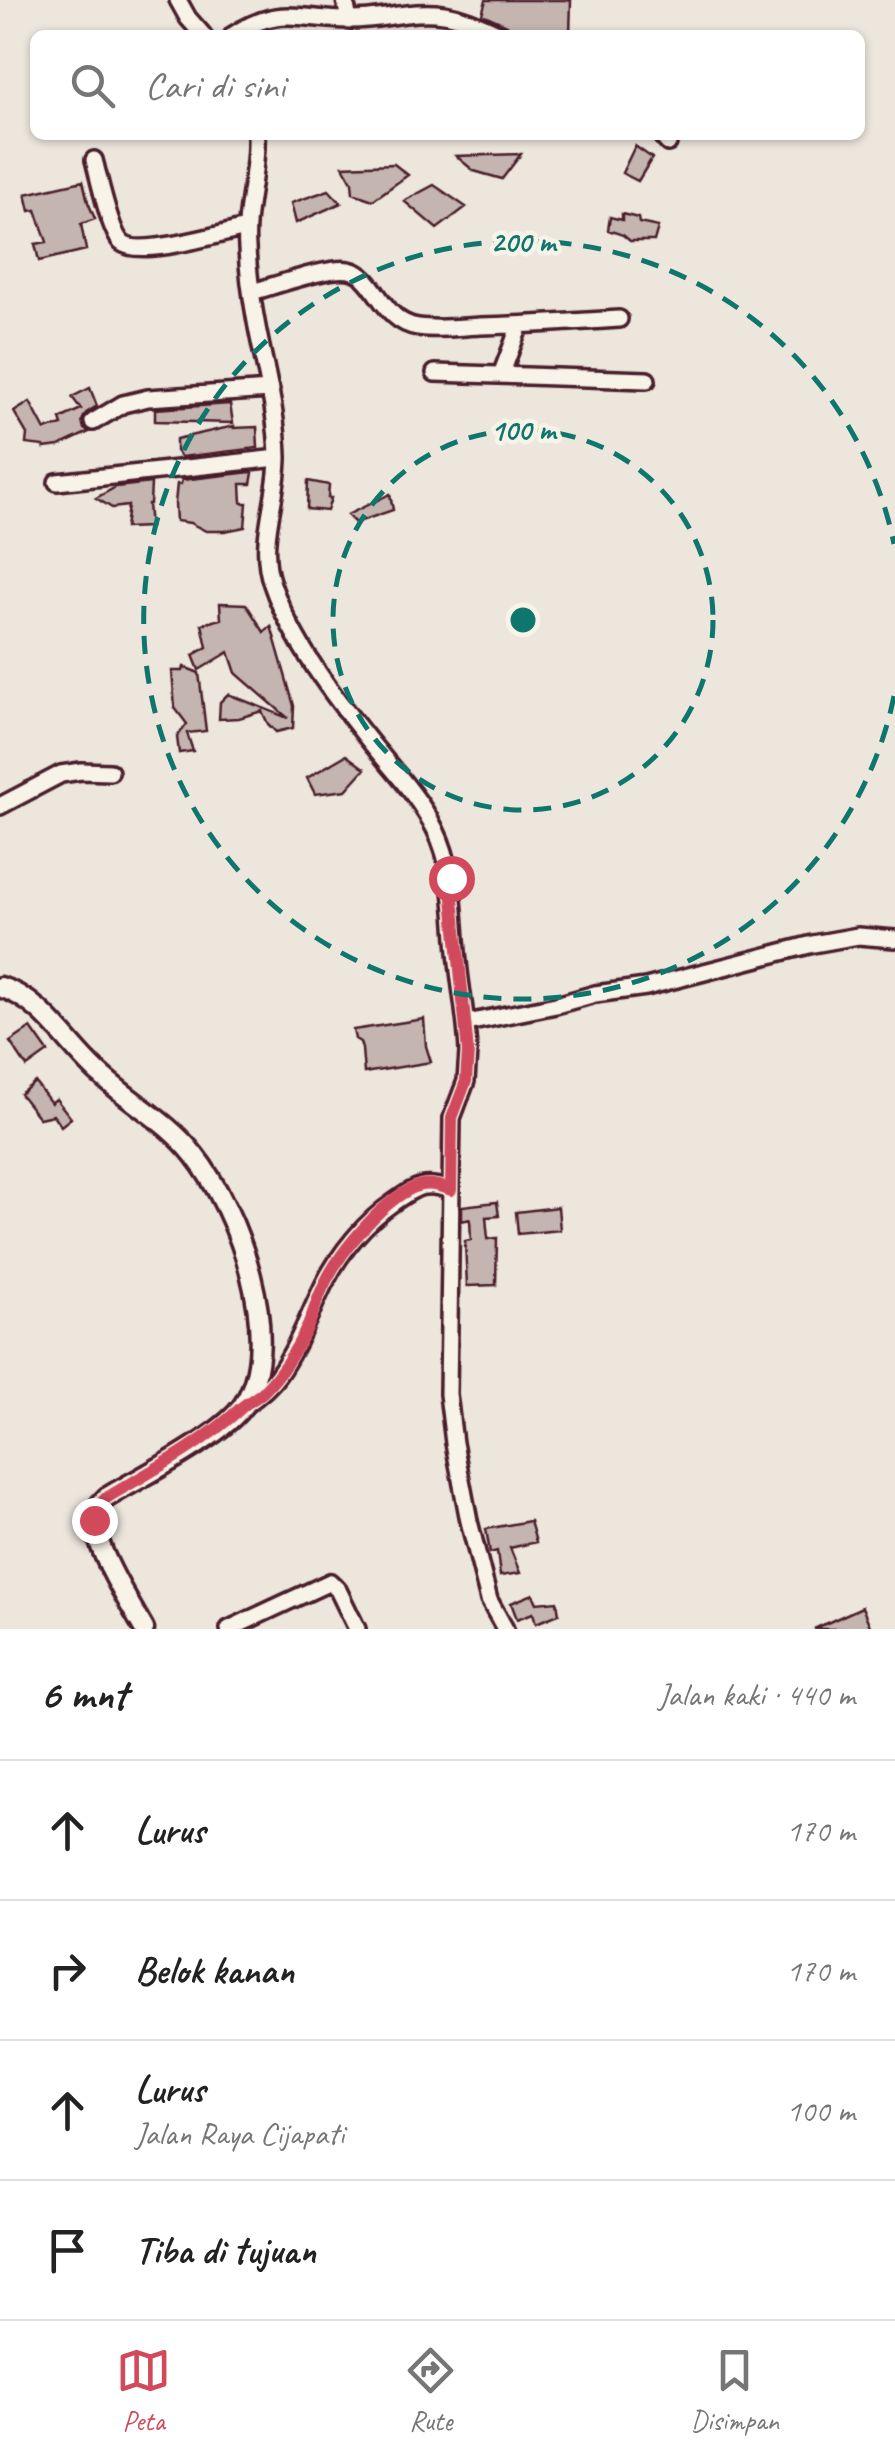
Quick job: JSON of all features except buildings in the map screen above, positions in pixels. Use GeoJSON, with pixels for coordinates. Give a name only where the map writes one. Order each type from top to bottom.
{"type":"FeatureCollection","features":[{"type":"Feature","properties":{"kind":"main road"},"geometry":{"type":"LineString","coordinates":[[0,987],[18,994],[42,1013],[100,1075],[194,1154],[223,1197],[250,1270],[259,1353],[244,1406],[196,1445],[106,1498],[97,1508],[95,1526],[103,1550],[144,1629]]}},
{"type":"Feature","properties":{"kind":"street"},"geometry":{"type":"LineString","coordinates":[[178,0],[199,30]]}},
{"type":"Feature","properties":{"kind":"street"},"geometry":{"type":"LineString","coordinates":[[345,0],[349,20]]}},
{"type":"Feature","properties":{"kind":"street"},"geometry":{"type":"LineString","coordinates":[[242,30],[274,16],[349,20],[415,12],[445,14],[488,30]]}},
{"type":"Feature","properties":{"kind":"street"},"geometry":{"type":"LineString","coordinates":[[256,140],[246,228],[252,292],[276,416],[278,458],[267,535],[267,567],[279,603],[313,663],[435,828],[451,878],[468,1052],[466,1081],[452,1118],[448,1394],[469,1520],[489,1600],[505,1629]]}},
{"type":"Feature","properties":{"kind":"street"},"geometry":{"type":"LineString","coordinates":[[94,160],[114,230],[127,246],[146,249],[246,228]]}},
{"type":"Feature","properties":{"kind":"street"},"geometry":{"type":"LineString","coordinates":[[252,292],[350,270],[363,279],[389,312],[406,324],[429,328],[619,319]]}},
{"type":"Feature","properties":{"kind":"street"},"geometry":{"type":"LineString","coordinates":[[501,375],[520,325]]}},
{"type":"Feature","properties":{"kind":"street"},"geometry":{"type":"LineString","coordinates":[[435,373],[647,380]]}},
{"type":"Feature","properties":{"kind":"street"},"geometry":{"type":"LineString","coordinates":[[93,422],[123,404],[148,398],[271,390]]}},
{"type":"Feature","properties":{"kind":"street"},"geometry":{"type":"LineString","coordinates":[[57,482],[278,458]]}},
{"type":"Feature","properties":{"kind":"street"},"geometry":{"type":"LineString","coordinates":[[0,806],[60,774],[110,772]]}},
{"type":"Feature","properties":{"kind":"street"},"geometry":{"type":"LineString","coordinates":[[467,1023],[594,994],[646,987],[813,944],[858,936],[895,939]]}},
{"type":"Feature","properties":{"kind":"street"},"geometry":{"type":"LineString","coordinates":[[244,1406],[277,1378],[307,1326],[325,1282],[373,1217],[418,1186],[432,1184],[451,1190]]}},
{"type":"Feature","properties":{"kind":"street"},"geometry":{"type":"LineString","coordinates":[[229,1629],[330,1582],[357,1629]]}},
{"type":"Feature","properties":{"kind":"route"},"geometry":{"type":"LineString","coordinates":[[94,1520],[97,1508],[106,1498],[196,1445],[277,1378],[307,1326],[325,1282],[373,1217],[418,1186],[432,1184],[451,1190],[452,1118],[466,1081],[468,1052],[451,878]]}}]}
